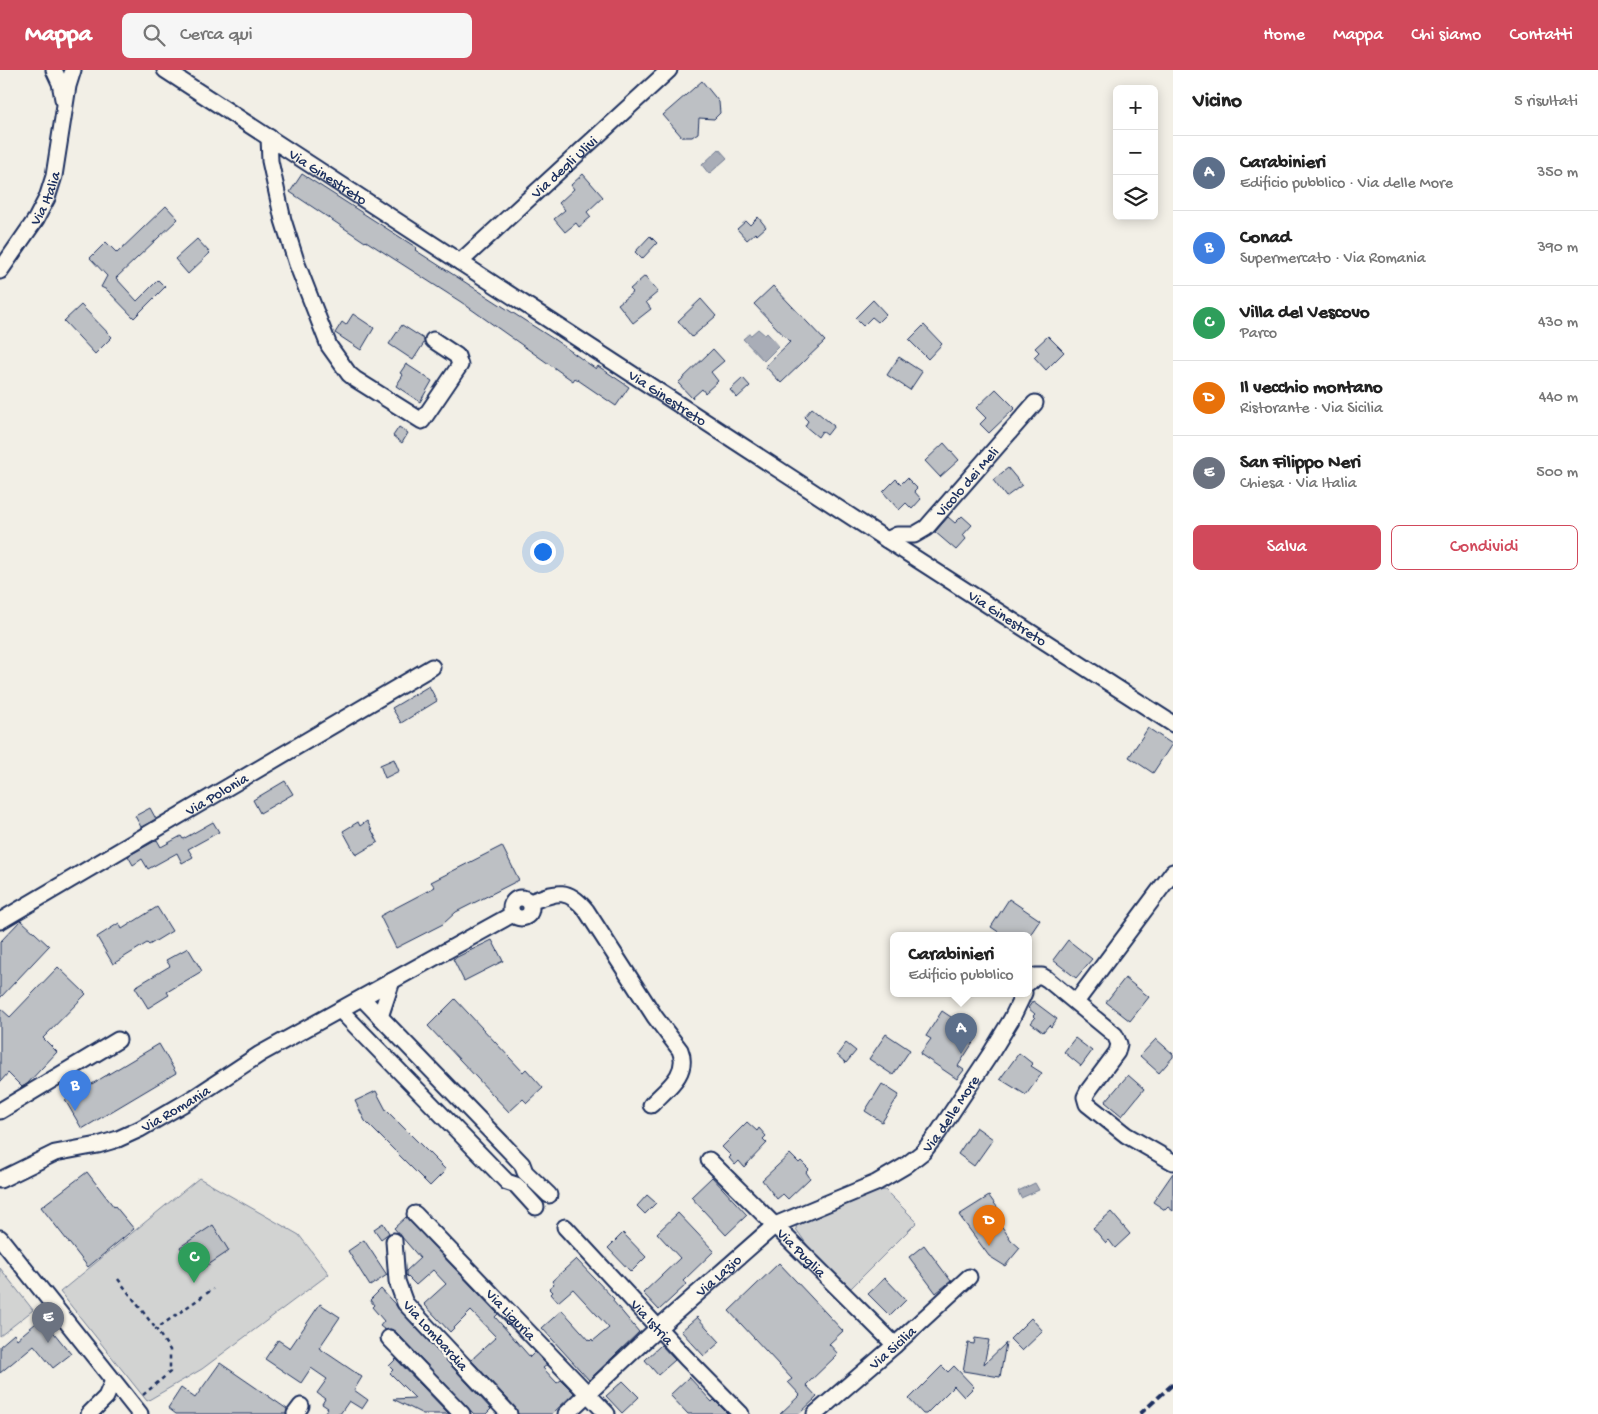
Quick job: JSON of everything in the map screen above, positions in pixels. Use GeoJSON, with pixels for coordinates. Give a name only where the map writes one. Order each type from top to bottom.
{"type":"FeatureCollection","features":[{"type":"Feature","properties":{"kind":"street","name":"Via Italia"},"geometry":{"type":"LineString","coordinates":[[54,70],[61,90],[64,115]]}},
{"type":"Feature","properties":{"kind":"street","name":"Via Italia"},"geometry":{"type":"LineString","coordinates":[[0,271],[36,219],[48,198],[54,176],[68,86],[73,70]]}},
{"type":"Feature","properties":{"kind":"street","name":"Via Ginestreto"},"geometry":{"type":"LineString","coordinates":[[164,70],[1173,724]]}},
{"type":"Feature","properties":{"kind":"street","name":"Via degli Ulivi"},"geometry":{"type":"LineString","coordinates":[[460,262],[669,70]]}},
{"type":"Feature","properties":{"kind":"street"},"geometry":{"type":"LineString","coordinates":[[269,137],[270,161],[278,200],[296,264],[330,346],[349,374],[422,421],[460,365],[457,356],[433,340]]}},
{"type":"Feature","properties":{"kind":"street","name":"Vicolo dei Meli"},"geometry":{"type":"LineString","coordinates":[[887,540],[897,535],[914,535],[926,528],[1035,403]]}},
{"type":"Feature","properties":{"kind":"street","name":"Via Polonia"},"geometry":{"type":"LineString","coordinates":[[0,921],[432,667]]}},
{"type":"Feature","properties":{"kind":"street"},"geometry":{"type":"LineString","coordinates":[[1076,1002],[1173,872]]}},
{"type":"Feature","properties":{"kind":"street","name":"Via Romania"},"geometry":{"type":"LineString","coordinates":[[0,1180],[55,1153],[98,1145],[140,1129],[196,1096],[260,1054],[513,914],[511,904],[516,899],[522,897],[530,902],[563,893],[579,902],[659,1023],[680,1050],[683,1056],[681,1070],[673,1083],[651,1105]]}},
{"type":"Feature","properties":{"kind":"street"},"geometry":{"type":"LineString","coordinates":[[1032,979],[1035,976],[1045,977],[1115,1035],[1119,1044],[1114,1057],[1086,1094],[1086,1104],[1126,1135],[1173,1162]]}},
{"type":"Feature","properties":{"kind":"street"},"geometry":{"type":"LineString","coordinates":[[380,1017],[392,981]]}},
{"type":"Feature","properties":{"kind":"street","name":"Via delle More"},"geometry":{"type":"LineString","coordinates":[[895,1173],[923,1152],[938,1133],[998,1042],[1022,997]]}},
{"type":"Feature","properties":{"kind":"street"},"geometry":{"type":"LineString","coordinates":[[362,998],[522,1164],[525,1172],[549,1195]]}},
{"type":"Feature","properties":{"kind":"street"},"geometry":{"type":"LineString","coordinates":[[340,1010],[506,1182],[516,1186],[536,1207]]}},
{"type":"Feature","properties":{"kind":"street"},"geometry":{"type":"LineString","coordinates":[[0,1111],[118,1040]]}},
{"type":"Feature","properties":{"kind":"street","name":"Via Puglia"},"geometry":{"type":"LineString","coordinates":[[709,1160],[895,1345]]}},
{"type":"Feature","properties":{"kind":"street","name":"Via Lazio"},"geometry":{"type":"LineString","coordinates":[[566,1414],[658,1328],[776,1225],[867,1187],[895,1173]]}},
{"type":"Feature","properties":{"kind":"street","name":"Via Liguria"},"geometry":{"type":"LineString","coordinates":[[415,1214],[607,1414]]}},
{"type":"Feature","properties":{"kind":"street","name":"Via Istria"},"geometry":{"type":"LineString","coordinates":[[565,1227],[658,1328],[742,1414]]}},
{"type":"Feature","properties":{"kind":"street"},"geometry":{"type":"LineString","coordinates":[[0,1238],[136,1409]]}},
{"type":"Feature","properties":{"kind":"street","name":"Via Lombardia"},"geometry":{"type":"LineString","coordinates":[[394,1241],[398,1285],[401,1296],[407,1306],[502,1412]]}},
{"type":"Feature","properties":{"kind":"street","name":"Via Sicilia"},"geometry":{"type":"LineString","coordinates":[[815,1414],[895,1345],[969,1277]]}},
{"type":"Feature","properties":{"kind":"street"},"geometry":{"type":"LineString","coordinates":[[389,1338],[462,1414]]}},
{"type":"Feature","properties":{"kind":"street"},"geometry":{"type":"LineString","coordinates":[[89,1414],[106,1397],[113,1381]]}},
{"type":"Feature","properties":{"kind":"path"},"geometry":{"type":"LineString","coordinates":[[118,1279],[170,1350],[170,1372],[136,1409]]}},
{"type":"Feature","properties":{"kind":"path"},"geometry":{"type":"LineString","coordinates":[[156,1329],[213,1289]]}},
{"type":"Feature","properties":{"kind":"shaded area"},"geometry":{"type":"Polygon","coordinates":[[[719,149],[727,158],[709,174],[702,165],[719,149]]]}},
{"type":"Feature","properties":{"kind":"shaded area"},"geometry":{"type":"Polygon","coordinates":[[[758,329],[765,335],[767,333],[779,346],[764,361],[743,339],[758,329]]]}},
{"type":"Feature","properties":{"kind":"shaded area"},"geometry":{"type":"Polygon","coordinates":[[[199,1178],[299,1235],[329,1274],[202,1369],[147,1401],[60,1292],[199,1178]]]}},
{"type":"Feature","properties":{"kind":"shaded area"},"geometry":{"type":"Polygon","coordinates":[[[1035,1183],[1039,1190],[1021,1198],[1018,1191],[1035,1183]]]}},
{"type":"Feature","properties":{"kind":"shaded area"},"geometry":{"type":"Polygon","coordinates":[[[885,1190],[917,1222],[851,1288],[810,1249],[796,1229],[797,1222],[871,1192],[885,1190]]]}},
{"type":"Feature","properties":{"kind":"shaded area"},"geometry":{"type":"Polygon","coordinates":[[[0,1268],[33,1310],[0,1336],[0,1268]]]}},
{"type":"Feature","properties":{"kind":"building"},"geometry":{"type":"Polygon","coordinates":[[[702,81],[719,102],[720,113],[714,119],[699,118],[698,133],[692,137],[682,137],[663,115],[702,81]]]}},
{"type":"Feature","properties":{"kind":"building"},"geometry":{"type":"Polygon","coordinates":[[[302,174],[417,248],[415,250],[555,340],[596,369],[598,366],[629,387],[616,406],[575,378],[573,381],[461,302],[290,192],[302,174]]]}},
{"type":"Feature","properties":{"kind":"building"},"geometry":{"type":"Polygon","coordinates":[[[583,174],[603,197],[587,212],[591,217],[579,227],[576,223],[565,232],[554,219],[565,210],[559,203],[574,189],[571,185],[583,174]]]}},
{"type":"Feature","properties":{"kind":"building"},"geometry":{"type":"Polygon","coordinates":[[[166,206],[178,219],[116,278],[137,301],[158,280],[165,287],[134,318],[107,290],[101,287],[107,276],[90,258],[106,242],[117,253],[166,206]]]}},
{"type":"Feature","properties":{"kind":"building"},"geometry":{"type":"Polygon","coordinates":[[[758,217],[766,227],[757,235],[755,233],[747,240],[737,229],[746,221],[750,225],[758,217]]]}},
{"type":"Feature","properties":{"kind":"building"},"geometry":{"type":"Polygon","coordinates":[[[650,236],[657,243],[642,259],[635,252],[650,236]]]}},
{"type":"Feature","properties":{"kind":"building"},"geometry":{"type":"Polygon","coordinates":[[[197,239],[210,253],[188,274],[175,259],[197,239]]]}},
{"type":"Feature","properties":{"kind":"building"},"geometry":{"type":"Polygon","coordinates":[[[645,276],[658,292],[646,302],[651,309],[633,323],[618,304],[633,292],[630,289],[645,276]]]}},
{"type":"Feature","properties":{"kind":"building"},"geometry":{"type":"Polygon","coordinates":[[[773,286],[825,341],[781,383],[765,366],[790,342],[754,304],[773,286]]]}},
{"type":"Feature","properties":{"kind":"building"},"geometry":{"type":"Polygon","coordinates":[[[701,299],[716,316],[692,337],[678,321],[701,299]]]}},
{"type":"Feature","properties":{"kind":"building"},"geometry":{"type":"Polygon","coordinates":[[[873,300],[886,314],[878,322],[872,317],[863,326],[855,318],[873,300]]]}},
{"type":"Feature","properties":{"kind":"building"},"geometry":{"type":"Polygon","coordinates":[[[81,305],[112,337],[95,354],[64,321],[81,305]]]}},
{"type":"Feature","properties":{"kind":"building"},"geometry":{"type":"Polygon","coordinates":[[[353,314],[374,328],[361,350],[335,333],[342,322],[346,325],[353,314]]]}},
{"type":"Feature","properties":{"kind":"building"},"geometry":{"type":"Polygon","coordinates":[[[402,325],[424,339],[424,343],[413,360],[389,344],[402,325]]]}},
{"type":"Feature","properties":{"kind":"building"},"geometry":{"type":"Polygon","coordinates":[[[924,325],[942,344],[928,359],[909,340],[924,325]]]}},
{"type":"Feature","properties":{"kind":"building"},"geometry":{"type":"Polygon","coordinates":[[[1048,336],[1064,352],[1046,370],[1034,357],[1039,352],[1035,348],[1048,336]]]}},
{"type":"Feature","properties":{"kind":"building"},"geometry":{"type":"Polygon","coordinates":[[[713,349],[724,361],[711,372],[718,381],[705,393],[702,389],[692,398],[678,383],[713,349]]]}},
{"type":"Feature","properties":{"kind":"building"},"geometry":{"type":"Polygon","coordinates":[[[899,357],[922,372],[910,390],[887,375],[899,357]]]}},
{"type":"Feature","properties":{"kind":"building"},"geometry":{"type":"Polygon","coordinates":[[[406,364],[432,381],[420,402],[396,386],[403,375],[400,373],[406,364]]]}},
{"type":"Feature","properties":{"kind":"building"},"geometry":{"type":"Polygon","coordinates":[[[743,378],[750,386],[737,398],[730,390],[743,378]]]}},
{"type":"Feature","properties":{"kind":"building"},"geometry":{"type":"Polygon","coordinates":[[[996,389],[1015,408],[989,433],[980,424],[986,418],[976,408],[996,389]]]}},
{"type":"Feature","properties":{"kind":"building"},"geometry":{"type":"Polygon","coordinates":[[[812,408],[834,426],[827,435],[822,431],[818,437],[805,426],[808,421],[804,417],[812,408]]]}},
{"type":"Feature","properties":{"kind":"building"},"geometry":{"type":"Polygon","coordinates":[[[399,427],[408,433],[402,443],[393,436],[399,427]]]}},
{"type":"Feature","properties":{"kind":"building"},"geometry":{"type":"Polygon","coordinates":[[[944,443],[959,460],[940,477],[925,461],[944,443]]]}},
{"type":"Feature","properties":{"kind":"building"},"geometry":{"type":"Polygon","coordinates":[[[1008,468],[1022,485],[1006,497],[993,480],[1008,468]]]}},
{"type":"Feature","properties":{"kind":"building"},"geometry":{"type":"Polygon","coordinates":[[[907,478],[917,488],[914,491],[921,499],[912,509],[906,503],[899,510],[883,492],[896,479],[901,484],[907,478]]]}},
{"type":"Feature","properties":{"kind":"building"},"geometry":{"type":"Polygon","coordinates":[[[962,516],[972,525],[963,535],[966,539],[956,550],[935,532],[948,517],[955,523],[962,516]]]}},
{"type":"Feature","properties":{"kind":"building"},"geometry":{"type":"Polygon","coordinates":[[[429,686],[437,701],[401,723],[392,708],[429,686]]]}},
{"type":"Feature","properties":{"kind":"building"},"geometry":{"type":"Polygon","coordinates":[[[1148,728],[1172,744],[1153,773],[1129,757],[1148,728]]]}},
{"type":"Feature","properties":{"kind":"building"},"geometry":{"type":"Polygon","coordinates":[[[394,759],[399,771],[385,778],[380,765],[394,759]]]}},
{"type":"Feature","properties":{"kind":"building"},"geometry":{"type":"Polygon","coordinates":[[[285,781],[293,794],[260,813],[253,800],[285,781]]]}},
{"type":"Feature","properties":{"kind":"building"},"geometry":{"type":"Polygon","coordinates":[[[150,808],[156,819],[141,827],[135,816],[150,808]]]}},
{"type":"Feature","properties":{"kind":"building"},"geometry":{"type":"Polygon","coordinates":[[[367,821],[378,842],[356,855],[343,831],[358,822],[360,826],[367,821]]]}},
{"type":"Feature","properties":{"kind":"building"},"geometry":{"type":"Polygon","coordinates":[[[213,822],[219,832],[188,849],[193,857],[182,863],[177,853],[148,869],[142,859],[133,865],[128,856],[157,840],[161,847],[181,836],[183,839],[213,822]]]}},
{"type":"Feature","properties":{"kind":"building"},"geometry":{"type":"Polygon","coordinates":[[[502,846],[519,880],[456,912],[443,924],[396,948],[380,916],[435,887],[431,882],[502,846]]]}},
{"type":"Feature","properties":{"kind":"building"},"geometry":{"type":"Polygon","coordinates":[[[1009,899],[1040,920],[1032,932],[998,932],[991,927],[1009,899]]]}},
{"type":"Feature","properties":{"kind":"building"},"geometry":{"type":"Polygon","coordinates":[[[157,907],[172,931],[149,945],[147,943],[113,964],[97,937],[119,923],[122,929],[157,907]]]}},
{"type":"Feature","properties":{"kind":"building"},"geometry":{"type":"Polygon","coordinates":[[[21,920],[49,946],[0,998],[0,942],[21,920]]]}},
{"type":"Feature","properties":{"kind":"building"},"geometry":{"type":"Polygon","coordinates":[[[492,940],[503,961],[464,981],[453,959],[492,940]]]}},
{"type":"Feature","properties":{"kind":"building"},"geometry":{"type":"Polygon","coordinates":[[[1068,940],[1092,959],[1076,978],[1053,960],[1068,940]]]}},
{"type":"Feature","properties":{"kind":"building"},"geometry":{"type":"Polygon","coordinates":[[[188,948],[202,971],[167,992],[169,995],[148,1008],[135,987],[170,966],[166,960],[188,948]]]}},
{"type":"Feature","properties":{"kind":"building"},"geometry":{"type":"Polygon","coordinates":[[[58,967],[86,994],[43,1038],[57,1052],[22,1087],[8,1073],[0,1082],[0,1008],[10,1017],[58,967]]]}},
{"type":"Feature","properties":{"kind":"building"},"geometry":{"type":"Polygon","coordinates":[[[1125,978],[1149,997],[1130,1021],[1106,1002],[1125,978]]]}},
{"type":"Feature","properties":{"kind":"building"},"geometry":{"type":"Polygon","coordinates":[[[455,999],[523,1072],[526,1069],[543,1088],[527,1103],[523,1099],[509,1112],[428,1026],[455,999]]]}},
{"type":"Feature","properties":{"kind":"building"},"geometry":{"type":"Polygon","coordinates":[[[1033,1001],[1057,1019],[1051,1027],[1049,1025],[1043,1032],[1031,1023],[1035,1018],[1033,1016],[1035,1014],[1028,1008],[1033,1001]]]}},
{"type":"Feature","properties":{"kind":"building"},"geometry":{"type":"Polygon","coordinates":[[[942,1011],[978,1035],[958,1066],[964,1070],[957,1079],[920,1054],[931,1039],[926,1036],[942,1011]]]}},
{"type":"Feature","properties":{"kind":"building"},"geometry":{"type":"Polygon","coordinates":[[[886,1034],[910,1050],[893,1075],[869,1059],[886,1034]]]}},
{"type":"Feature","properties":{"kind":"building"},"geometry":{"type":"Polygon","coordinates":[[[1075,1038],[1092,1051],[1081,1066],[1064,1052],[1075,1038]]]}},
{"type":"Feature","properties":{"kind":"building"},"geometry":{"type":"Polygon","coordinates":[[[1156,1039],[1173,1054],[1173,1057],[1159,1073],[1140,1056],[1156,1039]]]}},
{"type":"Feature","properties":{"kind":"building"},"geometry":{"type":"Polygon","coordinates":[[[846,1043],[856,1051],[846,1063],[837,1055],[846,1043]]]}},
{"type":"Feature","properties":{"kind":"building"},"geometry":{"type":"Polygon","coordinates":[[[159,1044],[176,1073],[82,1129],[65,1100],[159,1044]]]}},
{"type":"Feature","properties":{"kind":"building"},"geometry":{"type":"Polygon","coordinates":[[[1019,1053],[1033,1064],[1031,1066],[1042,1073],[1026,1095],[1000,1079],[1019,1053]]]}},
{"type":"Feature","properties":{"kind":"building"},"geometry":{"type":"Polygon","coordinates":[[[1128,1075],[1144,1089],[1122,1116],[1105,1102],[1128,1075]]]}},
{"type":"Feature","properties":{"kind":"building"},"geometry":{"type":"Polygon","coordinates":[[[882,1084],[899,1095],[882,1122],[865,1111],[882,1084]]]}},
{"type":"Feature","properties":{"kind":"building"},"geometry":{"type":"Polygon","coordinates":[[[376,1091],[386,1110],[446,1170],[430,1186],[365,1121],[355,1101],[376,1091]]]}},
{"type":"Feature","properties":{"kind":"building"},"geometry":{"type":"Polygon","coordinates":[[[747,1122],[757,1131],[759,1128],[766,1136],[763,1139],[767,1143],[744,1167],[739,1161],[735,1165],[729,1158],[731,1156],[722,1147],[747,1122]]]}},
{"type":"Feature","properties":{"kind":"building"},"geometry":{"type":"Polygon","coordinates":[[[976,1127],[993,1139],[974,1166],[958,1154],[976,1127]]]}},
{"type":"Feature","properties":{"kind":"building"},"geometry":{"type":"Polygon","coordinates":[[[790,1154],[809,1169],[806,1172],[810,1178],[788,1199],[783,1194],[777,1199],[762,1180],[790,1154]]]}},
{"type":"Feature","properties":{"kind":"building"},"geometry":{"type":"Polygon","coordinates":[[[87,1172],[134,1229],[88,1267],[41,1207],[87,1172]]]}},
{"type":"Feature","properties":{"kind":"building"},"geometry":{"type":"Polygon","coordinates":[[[1173,1173],[1173,1211],[1168,1207],[1165,1210],[1153,1202],[1173,1173]]]}},
{"type":"Feature","properties":{"kind":"building"},"geometry":{"type":"Polygon","coordinates":[[[712,1177],[747,1215],[726,1235],[691,1197],[712,1177]]]}},
{"type":"Feature","properties":{"kind":"building"},"geometry":{"type":"Polygon","coordinates":[[[647,1195],[656,1203],[645,1214],[637,1206],[647,1195]]]}},
{"type":"Feature","properties":{"kind":"building"},"geometry":{"type":"Polygon","coordinates":[[[989,1196],[1000,1211],[994,1215],[1011,1240],[1020,1248],[1005,1266],[989,1256],[959,1215],[989,1196]]]}},
{"type":"Feature","properties":{"kind":"building"},"geometry":{"type":"Polygon","coordinates":[[[1111,1212],[1130,1234],[1115,1248],[1109,1240],[1106,1243],[1093,1228],[1111,1212]]]}},
{"type":"Feature","properties":{"kind":"building"},"geometry":{"type":"Polygon","coordinates":[[[678,1213],[714,1251],[683,1281],[687,1284],[659,1310],[643,1293],[680,1258],[657,1233],[678,1213]]]}},
{"type":"Feature","properties":{"kind":"building"},"geometry":{"type":"Polygon","coordinates":[[[406,1217],[498,1314],[495,1317],[530,1357],[535,1352],[547,1365],[543,1368],[557,1383],[561,1380],[574,1393],[552,1414],[518,1414],[516,1408],[471,1360],[496,1337],[471,1311],[450,1332],[424,1304],[446,1284],[433,1270],[416,1285],[406,1275],[406,1271],[420,1258],[394,1228],[406,1217]]]}},
{"type":"Feature","properties":{"kind":"building"},"geometry":{"type":"Polygon","coordinates":[[[383,1223],[389,1233],[381,1239],[374,1229],[383,1223]]]}},
{"type":"Feature","properties":{"kind":"building"},"geometry":{"type":"Polygon","coordinates":[[[213,1225],[229,1251],[196,1273],[180,1247],[213,1225]]]}},
{"type":"Feature","properties":{"kind":"building"},"geometry":{"type":"Polygon","coordinates":[[[623,1233],[646,1257],[631,1272],[608,1248],[623,1233]]]}},
{"type":"Feature","properties":{"kind":"building"},"geometry":{"type":"Polygon","coordinates":[[[364,1240],[387,1275],[370,1286],[348,1251],[364,1240]]]}},
{"type":"Feature","properties":{"kind":"building"},"geometry":{"type":"Polygon","coordinates":[[[924,1245],[951,1281],[936,1293],[909,1257],[924,1245]]]}},
{"type":"Feature","properties":{"kind":"building"},"geometry":{"type":"Polygon","coordinates":[[[576,1259],[614,1299],[613,1301],[639,1332],[589,1380],[542,1328],[562,1310],[590,1341],[592,1339],[593,1341],[609,1328],[573,1289],[558,1302],[551,1294],[553,1292],[549,1288],[554,1284],[552,1281],[576,1259]]]}},
{"type":"Feature","properties":{"kind":"building"},"geometry":{"type":"Polygon","coordinates":[[[779,1263],[843,1331],[829,1344],[838,1354],[806,1385],[817,1397],[799,1414],[780,1414],[800,1395],[788,1382],[792,1379],[729,1311],[779,1263]]]}},
{"type":"Feature","properties":{"kind":"building"},"geometry":{"type":"Polygon","coordinates":[[[885,1278],[906,1300],[890,1316],[868,1294],[885,1278]]]}},
{"type":"Feature","properties":{"kind":"building"},"geometry":{"type":"Polygon","coordinates":[[[381,1289],[491,1409],[486,1414],[474,1414],[396,1332],[391,1329],[385,1330],[380,1326],[384,1321],[372,1307],[374,1305],[370,1300],[381,1289]]]}},
{"type":"Feature","properties":{"kind":"building"},"geometry":{"type":"Polygon","coordinates":[[[320,1304],[340,1317],[319,1348],[362,1377],[354,1390],[368,1400],[362,1409],[349,1401],[340,1414],[323,1414],[328,1408],[322,1404],[325,1399],[317,1393],[327,1379],[311,1368],[301,1383],[265,1359],[278,1340],[290,1348],[320,1304]]]}},
{"type":"Feature","properties":{"kind":"building"},"geometry":{"type":"Polygon","coordinates":[[[697,1317],[720,1342],[704,1356],[681,1331],[697,1317]]]}},
{"type":"Feature","properties":{"kind":"building"},"geometry":{"type":"Polygon","coordinates":[[[42,1318],[71,1354],[53,1368],[34,1345],[0,1373],[0,1346],[14,1334],[17,1339],[42,1318]]]}},
{"type":"Feature","properties":{"kind":"building"},"geometry":{"type":"Polygon","coordinates":[[[1031,1318],[1043,1331],[1022,1351],[1010,1339],[1031,1318]]]}},
{"type":"Feature","properties":{"kind":"building"},"geometry":{"type":"Polygon","coordinates":[[[975,1338],[989,1340],[984,1364],[1006,1343],[1000,1377],[963,1371],[968,1343],[974,1344],[975,1338]]]}},
{"type":"Feature","properties":{"kind":"building"},"geometry":{"type":"Polygon","coordinates":[[[661,1345],[675,1360],[658,1375],[645,1360],[661,1345]]]}},
{"type":"Feature","properties":{"kind":"building"},"geometry":{"type":"Polygon","coordinates":[[[396,1359],[449,1414],[423,1414],[393,1399],[415,1398],[390,1373],[393,1370],[389,1366],[396,1359]]]}},
{"type":"Feature","properties":{"kind":"building"},"geometry":{"type":"Polygon","coordinates":[[[220,1363],[287,1409],[286,1414],[176,1414],[168,1408],[181,1388],[195,1398],[220,1363]]]}},
{"type":"Feature","properties":{"kind":"building"},"geometry":{"type":"Polygon","coordinates":[[[942,1366],[948,1372],[954,1366],[974,1387],[964,1397],[954,1386],[926,1414],[923,1414],[909,1399],[942,1366]]]}},
{"type":"Feature","properties":{"kind":"building"},"geometry":{"type":"Polygon","coordinates":[[[689,1377],[712,1402],[714,1400],[728,1414],[688,1414],[670,1395],[689,1377]]]}},
{"type":"Feature","properties":{"kind":"building"},"geometry":{"type":"Polygon","coordinates":[[[623,1381],[639,1397],[622,1413],[606,1396],[623,1381]]]}},
{"type":"Feature","properties":{"kind":"railway"},"geometry":{"type":"LineString","coordinates":[[1140,1414],[1173,1384]]}},
{"type":"Feature","properties":{"kind":"place","name":"Carabinieri"},"geometry":{"type":"Point","coordinates":[961,1054]}},
{"type":"Feature","properties":{"kind":"place","name":"Conad"},"geometry":{"type":"Point","coordinates":[75,1111]}},
{"type":"Feature","properties":{"kind":"place","name":"Il vecchio montano"},"geometry":{"type":"Point","coordinates":[989,1246]}},
{"type":"Feature","properties":{"kind":"place","name":"Villa del Vescovo"},"geometry":{"type":"Point","coordinates":[194,1283]}},
{"type":"Feature","properties":{"kind":"place","name":"San Filippo Neri"},"geometry":{"type":"Point","coordinates":[48,1343]}}]}
